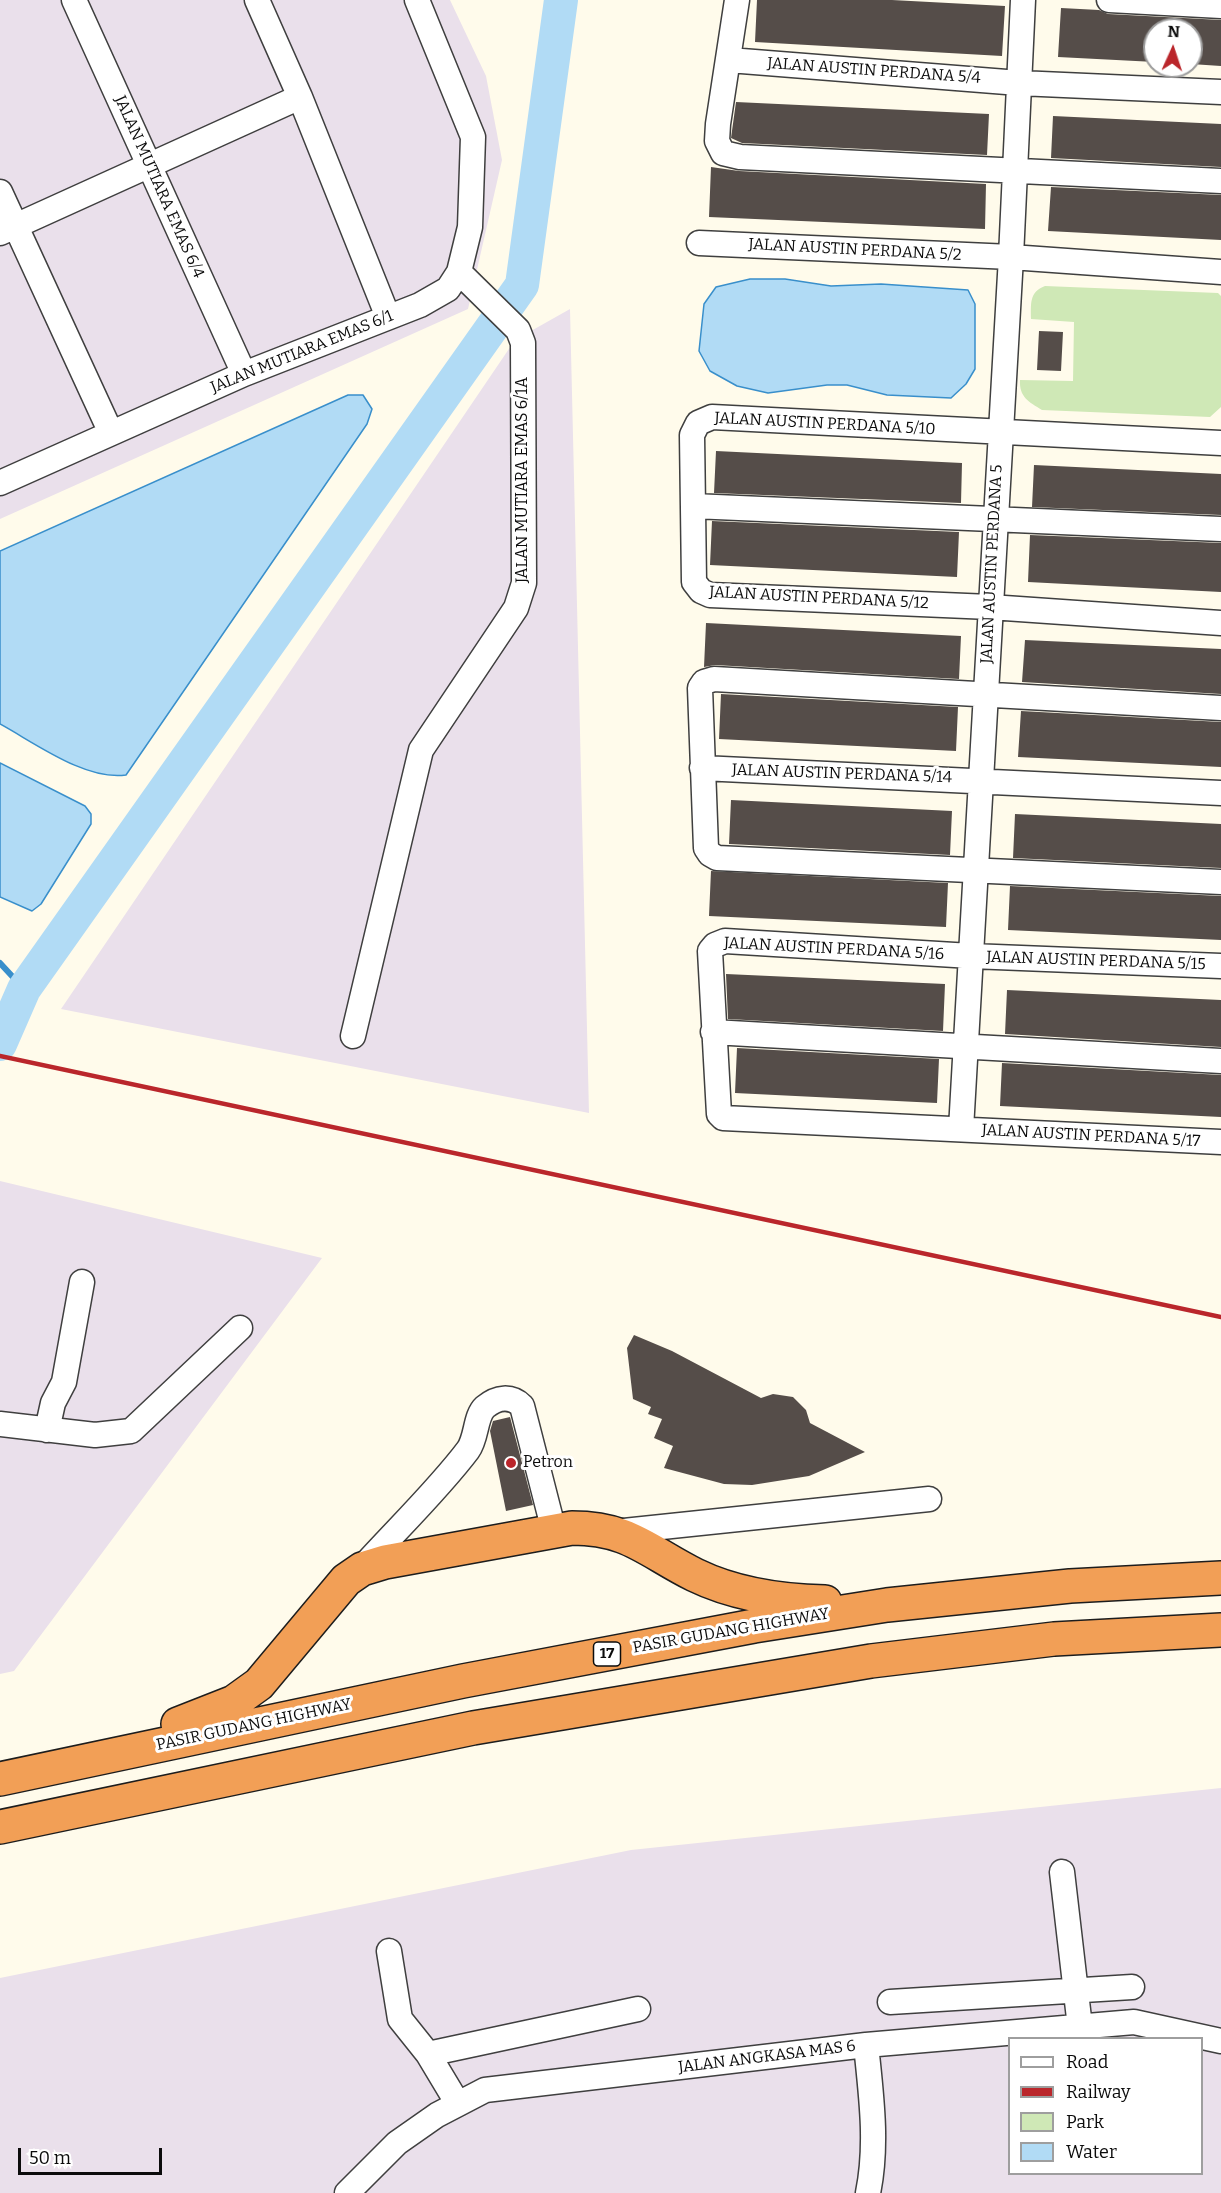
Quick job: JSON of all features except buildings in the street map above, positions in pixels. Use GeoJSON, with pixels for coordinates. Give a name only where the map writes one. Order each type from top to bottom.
{"type":"FeatureCollection","features":[{"type":"Feature","properties":{"kind":"highway"},"geometry":{"type":"LineString","coordinates":[[1,1779],[204,1716],[234,1702],[259,1684],[346,1580],[358,1572],[385,1562],[572,1528],[597,1528],[614,1532],[696,1575],[731,1588],[815,1602],[887,1605]]}},
{"type":"Feature","properties":{"kind":"highway","name":"PASIR GUDANG HIGHWAY"},"geometry":{"type":"LineString","coordinates":[[1,1779],[463,1681],[754,1626],[887,1605],[1070,1586],[1221,1578]]}},
{"type":"Feature","properties":{"kind":"highway"},"geometry":{"type":"LineString","coordinates":[[0,1827],[473,1728],[871,1661],[1054,1639],[1221,1630]]}},
{"type":"Feature","properties":{"kind":"street","name":"JALAN MUTIARA EMAS 6/4"},"geometry":{"type":"LineString","coordinates":[[74,0],[244,374]]}},
{"type":"Feature","properties":{"kind":"street"},"geometry":{"type":"LineString","coordinates":[[257,0],[300,97],[388,317]]}},
{"type":"Feature","properties":{"kind":"street","name":"JALAN MUTIARA EMAS 6/1"},"geometry":{"type":"LineString","coordinates":[[0,483],[244,374],[438,297],[448,289],[459,272],[470,227],[474,159],[470,124],[417,0]]}},
{"type":"Feature","properties":{"kind":"street"},"geometry":{"type":"LineString","coordinates":[[737,0],[718,124],[717,141],[723,153],[740,158],[1221,181]]}},
{"type":"Feature","properties":{"kind":"street","name":"JALAN AUSTIN PERDANA 5"},"geometry":{"type":"LineString","coordinates":[[961,1129],[984,694],[1011,257],[1023,0]]}},
{"type":"Feature","properties":{"kind":"street"},"geometry":{"type":"LineString","coordinates":[[1109,0],[1221,6]]}},
{"type":"Feature","properties":{"kind":"street","name":"JALAN AUSTIN PERDANA 5/4"},"geometry":{"type":"LineString","coordinates":[[729,60],[1019,83],[1221,92]]}},
{"type":"Feature","properties":{"kind":"street"},"geometry":{"type":"LineString","coordinates":[[8,230],[300,97]]}},
{"type":"Feature","properties":{"kind":"street"},"geometry":{"type":"LineString","coordinates":[[0,192],[8,230],[111,433]]}},
{"type":"Feature","properties":{"kind":"street","name":"JALAN AUSTIN PERDANA 5/2"},"geometry":{"type":"LineString","coordinates":[[699,243],[1011,257],[1221,272]]}},
{"type":"Feature","properties":{"kind":"street","name":"JALAN MUTIARA EMAS 6/1A"},"geometry":{"type":"LineString","coordinates":[[354,1036],[422,750],[516,608],[523,593],[523,344],[518,330],[459,272]]}},
{"type":"Feature","properties":{"kind":"street","name":"JALAN AUSTIN PERDANA 5/10"},"geometry":{"type":"LineString","coordinates":[[693,506],[692,435],[698,423],[712,417],[1221,443]]}},
{"type":"Feature","properties":{"kind":"street"},"geometry":{"type":"LineString","coordinates":[[693,506],[1221,529]]}},
{"type":"Feature","properties":{"kind":"street","name":"JALAN AUSTIN PERDANA 5/12"},"geometry":{"type":"LineString","coordinates":[[693,506],[694,582],[700,591],[710,595],[990,607]]}},
{"type":"Feature","properties":{"kind":"street"},"geometry":{"type":"LineString","coordinates":[[990,607],[1221,623]]}},
{"type":"Feature","properties":{"kind":"street"},"geometry":{"type":"LineString","coordinates":[[1221,708],[714,679],[704,682],[700,688],[706,848],[710,855],[717,858],[1221,882]]}},
{"type":"Feature","properties":{"kind":"street","name":"JALAN AUSTIN PERDANA 5/14"},"geometry":{"type":"LineString","coordinates":[[702,768],[1221,793]]}},
{"type":"Feature","properties":{"kind":"street","name":"JALAN AUSTIN PERDANA 5/16"},"geometry":{"type":"LineString","coordinates":[[713,1032],[710,951],[715,945],[725,941],[971,956]]}},
{"type":"Feature","properties":{"kind":"street","name":"JALAN AUSTIN PERDANA 5/15"},"geometry":{"type":"LineString","coordinates":[[971,956],[1221,966]]}},
{"type":"Feature","properties":{"kind":"street"},"geometry":{"type":"LineString","coordinates":[[713,1032],[1221,1061]]}},
{"type":"Feature","properties":{"kind":"street","name":"JALAN AUSTIN PERDANA 5/17"},"geometry":{"type":"LineString","coordinates":[[713,1032],[718,1114],[723,1118],[1221,1142]]}},
{"type":"Feature","properties":{"kind":"street"},"geometry":{"type":"LineString","coordinates":[[47,1430],[53,1403],[64,1382],[82,1282]]}},
{"type":"Feature","properties":{"kind":"street"},"geometry":{"type":"LineString","coordinates":[[0,1424],[95,1435],[131,1431],[240,1328]]}},
{"type":"Feature","properties":{"kind":"street"},"geometry":{"type":"LineString","coordinates":[[358,1572],[470,1448],[482,1411],[494,1401],[506,1398],[515,1400],[522,1406],[554,1531]]}},
{"type":"Feature","properties":{"kind":"street"},"geometry":{"type":"LineString","coordinates":[[614,1532],[930,1499]]}},
{"type":"Feature","properties":{"kind":"street"},"geometry":{"type":"LineString","coordinates":[[1062,1872],[1080,2027]]}},
{"type":"Feature","properties":{"kind":"street"},"geometry":{"type":"LineString","coordinates":[[388,1951],[400,2019],[428,2054],[458,2104]]}},
{"type":"Feature","properties":{"kind":"street"},"geometry":{"type":"LineString","coordinates":[[890,2002],[1132,1987]]}},
{"type":"Feature","properties":{"kind":"street"},"geometry":{"type":"LineString","coordinates":[[428,2054],[638,2009]]}},
{"type":"Feature","properties":{"kind":"street","name":"JALAN ANGKASA MAS 6"},"geometry":{"type":"LineString","coordinates":[[347,2193],[397,2143],[458,2104],[485,2091],[866,2045],[1134,2022],[1218,2035]]}},
{"type":"Feature","properties":{"kind":"street"},"geometry":{"type":"LineString","coordinates":[[866,2045],[873,2127],[868,2193]]}},
{"type":"Feature","properties":{"kind":"shaded area"},"geometry":{"type":"Polygon","coordinates":[[[0,0],[450,0],[486,76],[502,160],[468,309],[0,519],[0,0]]]}},
{"type":"Feature","properties":{"kind":"shaded area"},"geometry":{"type":"Polygon","coordinates":[[[570,309],[589,1113],[61,1009],[515,340],[570,309]]]}},
{"type":"Feature","properties":{"kind":"shaded area"},"geometry":{"type":"Polygon","coordinates":[[[0,1181],[322,1258],[14,1671],[0,1674],[0,1181]]]}},
{"type":"Feature","properties":{"kind":"shaded area"},"geometry":{"type":"Polygon","coordinates":[[[1221,1788],[1221,2193],[0,2193],[0,1978],[631,1850],[1221,1788]]]}},
{"type":"Feature","properties":{"kind":"green space"},"geometry":{"type":"Polygon","coordinates":[[[1045,286],[1218,293],[1221,296],[1221,407],[1210,417],[1042,410],[1033,404],[1023,395],[1020,380],[1073,381],[1074,322],[1031,319],[1031,304],[1034,295],[1045,286]]]}},
{"type":"Feature","properties":{"kind":"water"},"geometry":{"type":"Polygon","coordinates":[[[750,279],[785,279],[831,286],[881,284],[968,290],[975,304],[975,369],[966,384],[951,398],[887,395],[847,385],[827,385],[768,393],[737,386],[710,371],[699,351],[704,304],[716,287],[750,279]]]}},
{"type":"Feature","properties":{"kind":"water"},"geometry":{"type":"Polygon","coordinates":[[[348,395],[363,395],[372,409],[367,424],[126,775],[111,775],[78,767],[0,724],[0,551],[348,395]]]}},
{"type":"Feature","properties":{"kind":"water"},"geometry":{"type":"Polygon","coordinates":[[[0,763],[85,806],[91,814],[91,824],[41,904],[32,911],[0,897],[0,763]]]}},
{"type":"Feature","properties":{"kind":"waterway"},"geometry":{"type":"LineString","coordinates":[[0,1044],[24,989],[522,285],[561,0]]}},
{"type":"Feature","properties":{"kind":"waterway"},"geometry":{"type":"LineString","coordinates":[[0,963],[24,989]]}},
{"type":"Feature","properties":{"kind":"railway"},"geometry":{"type":"LineString","coordinates":[[0,1056],[1221,1317]]}},
{"type":"Feature","properties":{"kind":"place","name":"Petron"},"geometry":{"type":"Point","coordinates":[511,1463]}}]}
